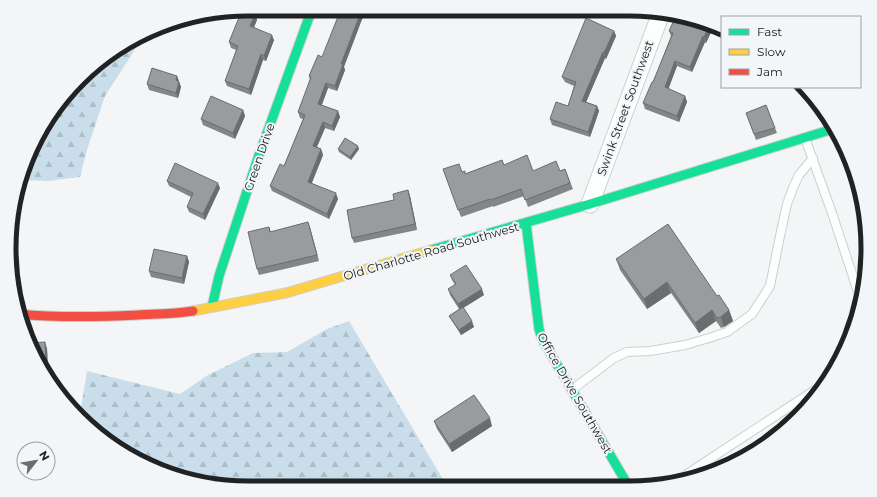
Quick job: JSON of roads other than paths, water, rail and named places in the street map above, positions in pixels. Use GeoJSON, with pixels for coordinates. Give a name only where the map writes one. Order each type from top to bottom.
{"type":"FeatureCollection","features":[{"type":"Feature","properties":{"kind":"street","name":"Green Drive"},"geometry":{"type":"LineString","coordinates":[[212,308],[219,276],[259,156],[309,16]]}},
{"type":"Feature","properties":{"kind":"street","name":"Swink Street Southwest"},"geometry":{"type":"LineString","coordinates":[[590,204],[659,18]]}},
{"type":"Feature","properties":{"kind":"street","name":"Old Charlotte Road Southwest"},"geometry":{"type":"LineString","coordinates":[[26,315],[47,317],[182,313],[286,293],[590,204],[829,130]]}},
{"type":"Feature","properties":{"kind":"street","name":"Office Drive Southwest"},"geometry":{"type":"LineString","coordinates":[[526,223],[539,329],[542,339],[625,481]]}},
{"type":"Feature","properties":{"kind":"lane"},"geometry":{"type":"LineString","coordinates":[[805,138],[857,291]]}},
{"type":"Feature","properties":{"kind":"lane"},"geometry":{"type":"LineString","coordinates":[[572,390],[614,358],[627,352],[650,351],[709,338],[727,332],[752,314],[770,286],[783,223],[793,188],[799,175],[812,158]]}},
{"type":"Feature","properties":{"kind":"lane"},"geometry":{"type":"LineString","coordinates":[[688,473],[811,393]]}}]}
